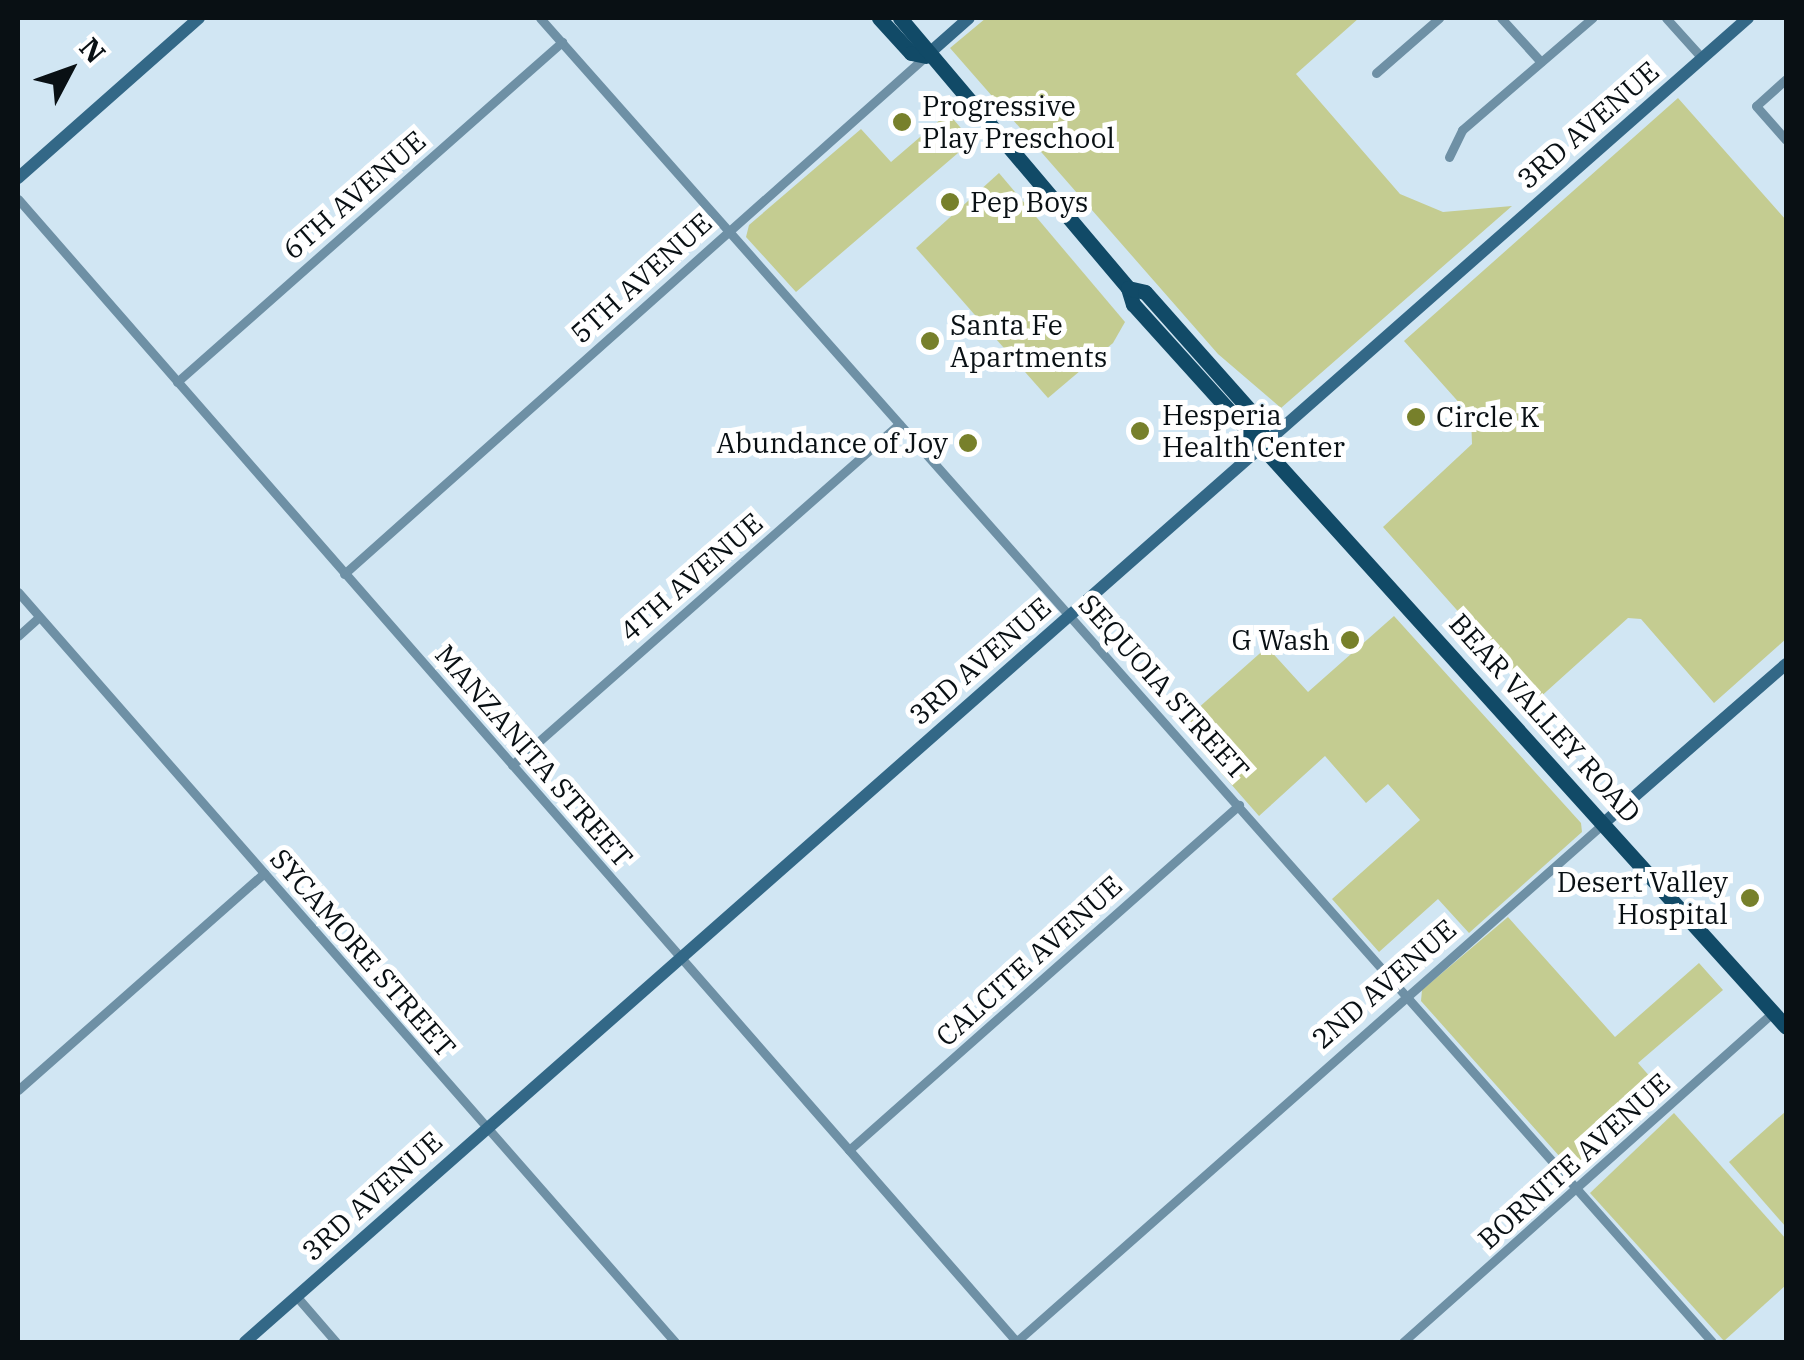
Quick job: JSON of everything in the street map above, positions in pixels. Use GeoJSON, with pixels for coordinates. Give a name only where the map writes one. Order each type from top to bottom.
{"type":"FeatureCollection","features":[{"type":"Feature","properties":{"kind":"main road","name":"BEAR VALLEY ROAD"},"geometry":{"type":"LineString","coordinates":[[879,18],[911,53],[926,56]]}},
{"type":"Feature","properties":{"kind":"main road","name":"BEAR VALLEY ROAD"},"geometry":{"type":"LineString","coordinates":[[900,18],[926,56],[1128,288],[1132,304],[1244,431],[1265,443],[1786,1027]]}},
{"type":"Feature","properties":{"kind":"street"},"geometry":{"type":"LineString","coordinates":[[18,178],[199,18]]}},
{"type":"Feature","properties":{"kind":"street","name":"SEQUOIA STREET"},"geometry":{"type":"LineString","coordinates":[[540,18],[1712,1342]]}},
{"type":"Feature","properties":{"kind":"street","name":"5TH AVENUE"},"geometry":{"type":"LineString","coordinates":[[344,574],[970,18]]}},
{"type":"Feature","properties":{"kind":"street"},"geometry":{"type":"LineString","coordinates":[[1376,73],[1439,18]]}},
{"type":"Feature","properties":{"kind":"street"},"geometry":{"type":"LineString","coordinates":[[1501,18],[1541,62]]}},
{"type":"Feature","properties":{"kind":"street"},"geometry":{"type":"LineString","coordinates":[[1449,157],[1462,130],[1592,18]]}},
{"type":"Feature","properties":{"kind":"street"},"geometry":{"type":"LineString","coordinates":[[1666,18],[1702,58]]}},
{"type":"Feature","properties":{"kind":"street","name":"3RD AVENUE"},"geometry":{"type":"LineString","coordinates":[[245,1342],[1748,18]]}},
{"type":"Feature","properties":{"kind":"street","name":"6TH AVENUE"},"geometry":{"type":"LineString","coordinates":[[176,382],[562,42]]}},
{"type":"Feature","properties":{"kind":"street"},"geometry":{"type":"LineString","coordinates":[[1786,79],[1756,106],[1786,140]]}},
{"type":"Feature","properties":{"kind":"street","name":"MANZANITA STREET"},"geometry":{"type":"LineString","coordinates":[[18,199],[1016,1342]]}},
{"type":"Feature","properties":{"kind":"street","name":"4TH AVENUE"},"geometry":{"type":"LineString","coordinates":[[512,765],[899,424]]}},
{"type":"Feature","properties":{"kind":"street","name":"SYCAMORE STREET"},"geometry":{"type":"LineString","coordinates":[[18,592],[676,1342]]}},
{"type":"Feature","properties":{"kind":"street"},"geometry":{"type":"LineString","coordinates":[[18,636],[40,617]]}},
{"type":"Feature","properties":{"kind":"street","name":"2ND AVENUE"},"geometry":{"type":"LineString","coordinates":[[1016,1342],[1786,664]]}},
{"type":"Feature","properties":{"kind":"street","name":"CALCITE AVENUE"},"geometry":{"type":"LineString","coordinates":[[849,1150],[1238,805]]}},
{"type":"Feature","properties":{"kind":"street"},"geometry":{"type":"LineString","coordinates":[[18,1090],[264,872]]}},
{"type":"Feature","properties":{"kind":"street","name":"BORNITE AVENUE"},"geometry":{"type":"LineString","coordinates":[[1403,1342],[1772,1012]]}},
{"type":"Feature","properties":{"kind":"street"},"geometry":{"type":"LineString","coordinates":[[296,1297],[336,1342]]}},
{"type":"Feature","properties":{"kind":"green space"},"geometry":{"type":"Polygon","coordinates":[[[986,18],[1359,18],[1296,74],[1400,194],[1443,212],[1512,206],[1281,408],[1218,354],[950,48],[986,18]]]}},
{"type":"Feature","properties":{"kind":"green space"},"geometry":{"type":"Polygon","coordinates":[[[1678,98],[1786,220],[1786,639],[1714,703],[1641,619],[1628,618],[1537,700],[1383,527],[1472,444],[1471,416],[1404,341],[1678,98]]]}},
{"type":"Feature","properties":{"kind":"green space"},"geometry":{"type":"Polygon","coordinates":[[[948,113],[972,141],[796,292],[746,237],[749,225],[861,129],[891,162],[948,113]]]}},
{"type":"Feature","properties":{"kind":"green space"},"geometry":{"type":"Polygon","coordinates":[[[999,173],[1125,322],[1113,343],[1048,398],[916,248],[999,173]]]}},
{"type":"Feature","properties":{"kind":"green space"},"geometry":{"type":"Polygon","coordinates":[[[1394,616],[1581,823],[1582,832],[1469,933],[1438,899],[1379,952],[1332,899],[1420,820],[1388,784],[1366,803],[1325,756],[1259,816],[1179,725],[1267,647],[1308,692],[1394,616]]]}},
{"type":"Feature","properties":{"kind":"green space"},"geometry":{"type":"Polygon","coordinates":[[[1508,917],[1615,1037],[1699,963],[1723,990],[1638,1063],[1666,1095],[1577,1176],[1421,1001],[1422,990],[1508,917]]]}},
{"type":"Feature","properties":{"kind":"green space"},"geometry":{"type":"Polygon","coordinates":[[[1786,1111],[1786,1227],[1729,1162],[1786,1111]]]}},
{"type":"Feature","properties":{"kind":"green space"},"geometry":{"type":"Polygon","coordinates":[[[1674,1113],[1786,1239],[1786,1285],[1724,1341],[1590,1193],[1674,1113]]]}},
{"type":"Feature","properties":{"kind":"place","name":"Progressive Play Preschool"},"geometry":{"type":"Point","coordinates":[902,122]}},
{"type":"Feature","properties":{"kind":"place","name":"Pep Boys"},"geometry":{"type":"Point","coordinates":[950,202]}},
{"type":"Feature","properties":{"kind":"place","name":"Santa Fe Apartments"},"geometry":{"type":"Point","coordinates":[930,341]}},
{"type":"Feature","properties":{"kind":"place","name":"Circle K"},"geometry":{"type":"Point","coordinates":[1416,417]}},
{"type":"Feature","properties":{"kind":"place","name":"Hesperia Health Center"},"geometry":{"type":"Point","coordinates":[1140,431]}},
{"type":"Feature","properties":{"kind":"place","name":"Abundance of Joy"},"geometry":{"type":"Point","coordinates":[968,443]}},
{"type":"Feature","properties":{"kind":"place","name":"G Wash"},"geometry":{"type":"Point","coordinates":[1350,640]}},
{"type":"Feature","properties":{"kind":"place","name":"Desert Valley Hospital"},"geometry":{"type":"Point","coordinates":[1750,898]}}]}
